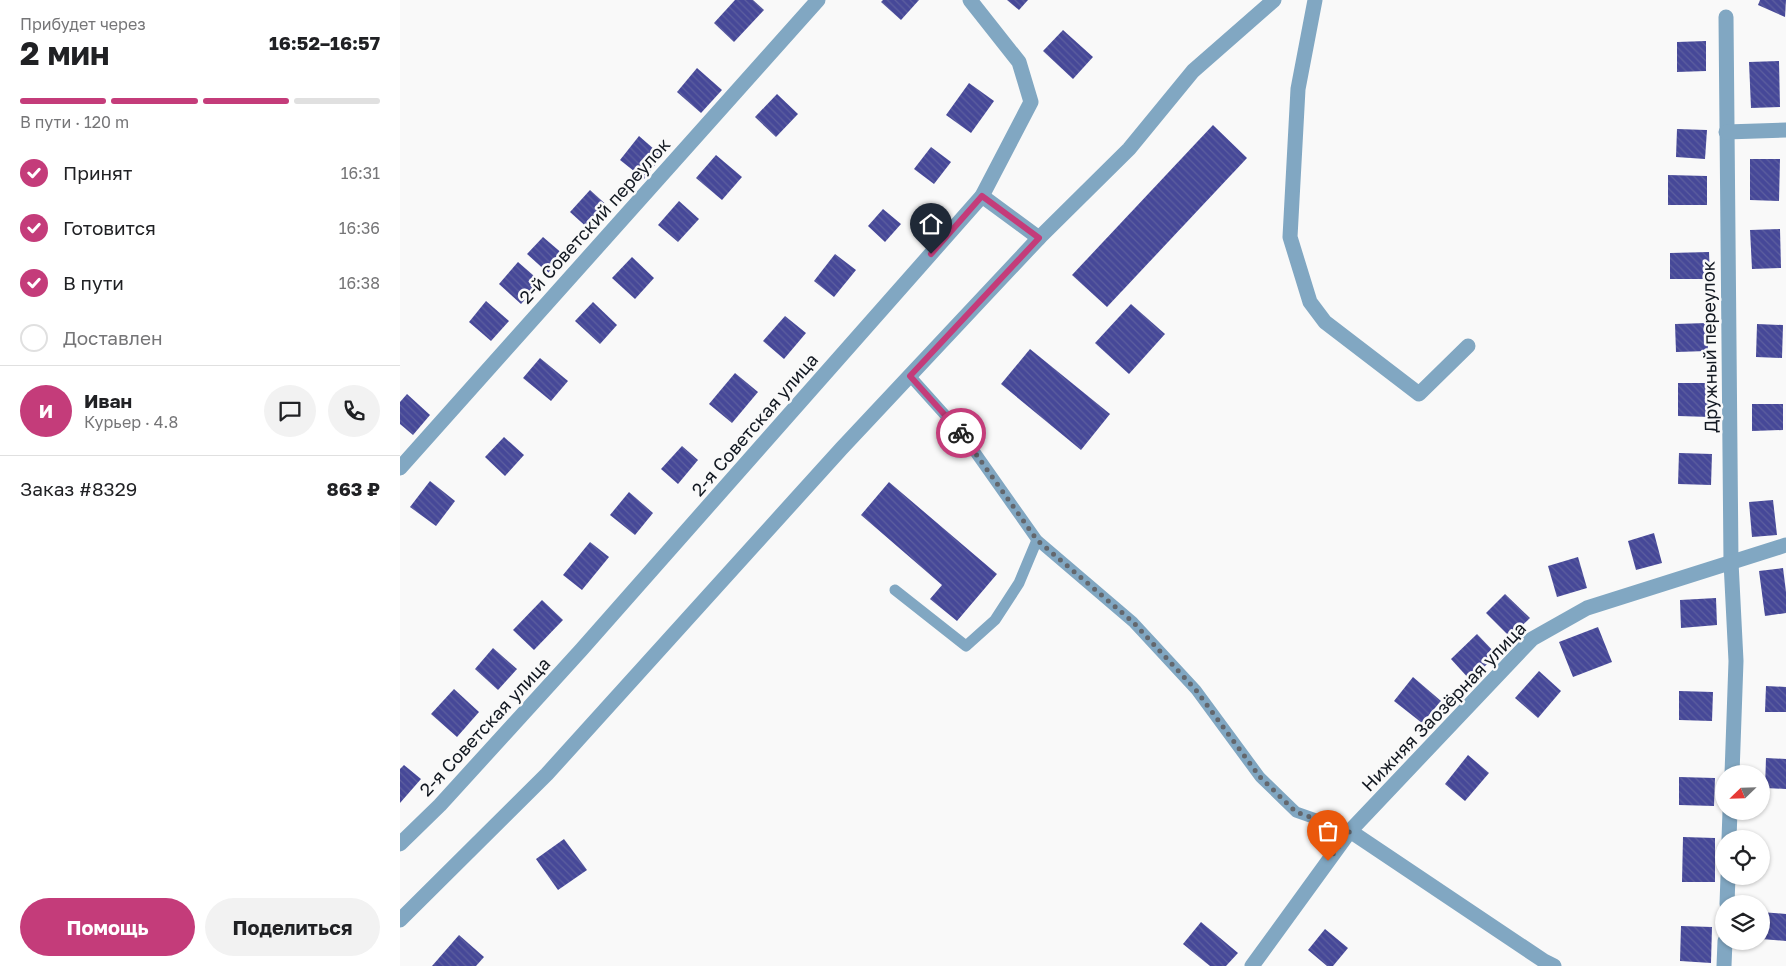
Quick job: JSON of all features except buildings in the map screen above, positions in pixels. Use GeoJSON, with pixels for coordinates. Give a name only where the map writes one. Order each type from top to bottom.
{"type":"FeatureCollection","features":[{"type":"Feature","properties":{"kind":"street","name":"2-й Советский переулок"},"geometry":{"type":"LineString","coordinates":[[400,468],[818,0]]}},
{"type":"Feature","properties":{"kind":"street","name":"2-я Советская улица"},"geometry":{"type":"LineString","coordinates":[[400,844],[440,805],[582,649],[982,196],[1030,102],[1019,62],[970,0]]}},
{"type":"Feature","properties":{"kind":"street"},"geometry":{"type":"LineString","coordinates":[[400,920],[547,774],[841,449],[1039,238],[1129,149],[1193,72],[1274,0]]}},
{"type":"Feature","properties":{"kind":"street"},"geometry":{"type":"LineString","coordinates":[[1315,0],[1298,90],[1290,236],[1310,302],[1325,322],[1419,394],[1468,346]]}},
{"type":"Feature","properties":{"kind":"street","name":"Дружный переулок"},"geometry":{"type":"LineString","coordinates":[[1726,17],[1731,562],[1736,661],[1732,765]]}},
{"type":"Feature","properties":{"kind":"street"},"geometry":{"type":"LineString","coordinates":[[1726,132],[1786,130]]}},
{"type":"Feature","properties":{"kind":"street"},"geometry":{"type":"LineString","coordinates":[[982,196],[1039,238]]}},
{"type":"Feature","properties":{"kind":"street","name":"Нижняя Заозёрная улица"},"geometry":{"type":"LineString","coordinates":[[1252,966],[1350,831],[1532,638],[1587,608],[1786,545]]}},
{"type":"Feature","properties":{"kind":"street"},"geometry":{"type":"LineString","coordinates":[[1350,831],[1546,964]]}},
{"type":"Feature","properties":{"kind":"street"},"geometry":{"type":"LineString","coordinates":[[1724,966],[1725,950]]}},
{"type":"Feature","properties":{"kind":"lane"},"geometry":{"type":"LineString","coordinates":[[910,376],[963,435],[1037,540],[1133,622],[1196,690],[1260,777],[1296,812],[1350,831]]}},
{"type":"Feature","properties":{"kind":"lane"},"geometry":{"type":"LineString","coordinates":[[895,590],[966,646],[995,620],[1000,613],[1019,584],[1037,540]]}},
{"type":"Feature","properties":{"kind":"way so far"},"geometry":{"type":"LineString","coordinates":[[961,433],[1037,540],[1133,622],[1196,690],[1260,777],[1296,812],[1350,831],[1328,861]]}},
{"type":"Feature","properties":{"kind":"route"},"geometry":{"type":"LineString","coordinates":[[931,254],[982,196],[1039,238],[910,376],[961,433]]}}]}
